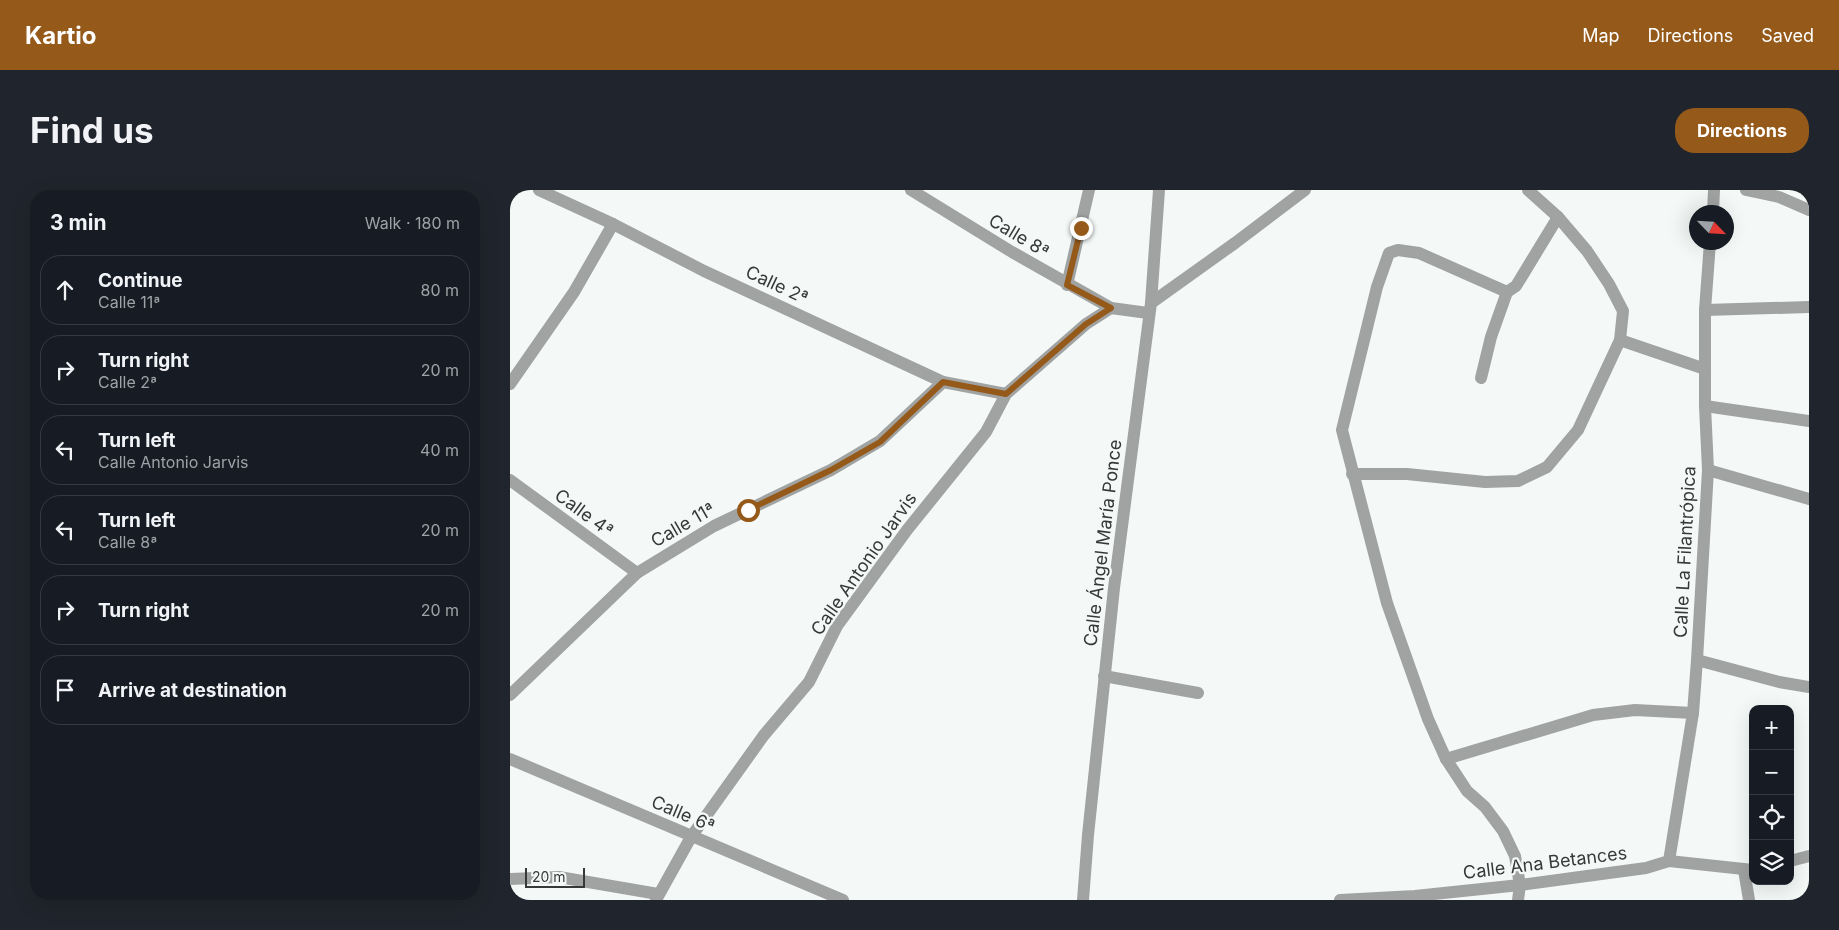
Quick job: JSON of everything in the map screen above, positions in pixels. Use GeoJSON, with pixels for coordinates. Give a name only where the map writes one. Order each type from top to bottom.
{"type":"FeatureCollection","features":[{"type":"Feature","properties":{"kind":"street","name":"Calle 2ª"},"geometry":{"type":"LineString","coordinates":[[539,190],[613,224],[704,271],[943,382],[1006,394]]}},
{"type":"Feature","properties":{"kind":"street","name":"Calle 8ª"},"geometry":{"type":"LineString","coordinates":[[911,190],[1067,285],[1111,308]]}},
{"type":"Feature","properties":{"kind":"street"},"geometry":{"type":"LineString","coordinates":[[1067,285],[1089,190]]}},
{"type":"Feature","properties":{"kind":"street","name":"Calle Ángel María Ponce"},"geometry":{"type":"LineString","coordinates":[[1083,900],[1104,676],[1150,308],[1160,190]]}},
{"type":"Feature","properties":{"kind":"street"},"geometry":{"type":"LineString","coordinates":[[1111,308],[1150,308],[1305,190]]}},
{"type":"Feature","properties":{"kind":"street"},"geometry":{"type":"LineString","coordinates":[[1352,474],[1407,474],[1493,482],[1518,481],[1547,467],[1578,430],[1620,340],[1622,312],[1609,284],[1587,251],[1558,217],[1528,190]]}},
{"type":"Feature","properties":{"kind":"street"},"geometry":{"type":"LineString","coordinates":[[1713,205],[1714,190]]}},
{"type":"Feature","properties":{"kind":"street"},"geometry":{"type":"LineString","coordinates":[[1746,190],[1779,194],[1809,210]]}},
{"type":"Feature","properties":{"kind":"street"},"geometry":{"type":"LineString","coordinates":[[1481,378],[1491,337],[1507,292],[1516,286],[1558,217]]}},
{"type":"Feature","properties":{"kind":"street"},"geometry":{"type":"LineString","coordinates":[[510,384],[574,292],[613,224]]}},
{"type":"Feature","properties":{"kind":"street"},"geometry":{"type":"LineString","coordinates":[[1507,292],[1419,253],[1398,250],[1389,253],[1377,287],[1342,430],[1387,603],[1428,719],[1446,759],[1467,791],[1485,807],[1503,831],[1516,856],[1520,885],[1518,900]]}},
{"type":"Feature","properties":{"kind":"street","name":"Calle La Filantrópica"},"geometry":{"type":"LineString","coordinates":[[1669,862],[1692,713],[1697,660],[1708,470],[1705,310],[1709,250]]}},
{"type":"Feature","properties":{"kind":"street"},"geometry":{"type":"LineString","coordinates":[[1705,310],[1809,307]]}},
{"type":"Feature","properties":{"kind":"street","name":"Calle Antonio Jarvis"},"geometry":{"type":"LineString","coordinates":[[657,897],[691,836],[764,735],[808,682],[837,626],[907,530],[986,432],[1006,394],[1086,324],[1111,308]]}},
{"type":"Feature","properties":{"kind":"street"},"geometry":{"type":"LineString","coordinates":[[1620,340],[1705,369]]}},
{"type":"Feature","properties":{"kind":"street","name":"Calle 11ª"},"geometry":{"type":"LineString","coordinates":[[510,694],[637,573],[714,526],[831,470],[880,442],[943,382]]}},
{"type":"Feature","properties":{"kind":"street"},"geometry":{"type":"LineString","coordinates":[[1706,406],[1809,421]]}},
{"type":"Feature","properties":{"kind":"street"},"geometry":{"type":"LineString","coordinates":[[1708,470],[1809,499]]}},
{"type":"Feature","properties":{"kind":"street","name":"Calle 4ª"},"geometry":{"type":"LineString","coordinates":[[510,480],[637,573]]}},
{"type":"Feature","properties":{"kind":"street"},"geometry":{"type":"LineString","coordinates":[[1697,660],[1779,682],[1809,687]]}},
{"type":"Feature","properties":{"kind":"street"},"geometry":{"type":"LineString","coordinates":[[1104,676],[1198,693]]}},
{"type":"Feature","properties":{"kind":"street"},"geometry":{"type":"LineString","coordinates":[[1446,759],[1593,715],[1635,710],[1692,713]]}},
{"type":"Feature","properties":{"kind":"street","name":"Calle 6ª"},"geometry":{"type":"LineString","coordinates":[[510,759],[843,900]]}},
{"type":"Feature","properties":{"kind":"street"},"geometry":{"type":"LineString","coordinates":[[1794,860],[1809,856]]}},
{"type":"Feature","properties":{"kind":"street","name":"Calle Ana Betances"},"geometry":{"type":"LineString","coordinates":[[1340,900],[1415,896],[1520,885],[1646,868],[1669,862],[1748,870]]}},
{"type":"Feature","properties":{"kind":"street"},"geometry":{"type":"LineString","coordinates":[[1748,870],[1749,900]]}},
{"type":"Feature","properties":{"kind":"street"},"geometry":{"type":"LineString","coordinates":[[510,879],[559,877],[657,897]]}},
{"type":"Feature","properties":{"kind":"route"},"geometry":{"type":"LineString","coordinates":[[748,510],[831,470],[880,442],[943,382],[1006,394],[1086,324],[1111,308],[1067,285],[1081,228]]}}]}
